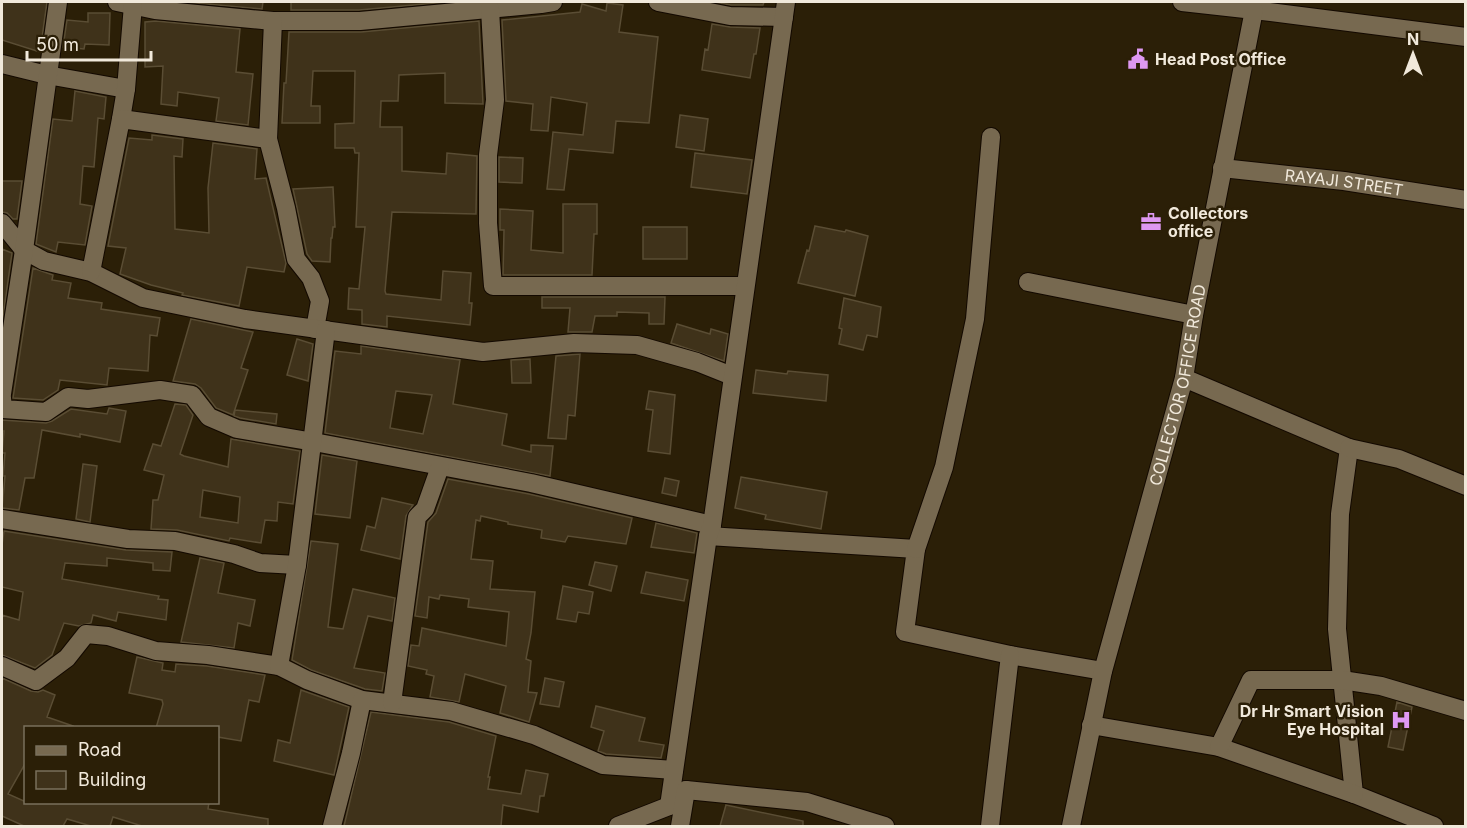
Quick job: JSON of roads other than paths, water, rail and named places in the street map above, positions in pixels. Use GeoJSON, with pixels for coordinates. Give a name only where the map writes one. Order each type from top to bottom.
{"type":"FeatureCollection","features":[{"type":"Feature","properties":{"kind":"street"},"geometry":{"type":"LineString","coordinates":[[58,2],[2,406],[46,412],[68,397],[88,399],[160,390],[192,395],[208,417],[237,429],[531,483],[710,530],[916,549]]}},
{"type":"Feature","properties":{"kind":"street"},"geometry":{"type":"LineString","coordinates":[[91,272],[126,89],[125,3],[155,10],[205,8],[273,21],[360,21],[423,9],[490,9],[553,2]]}},
{"type":"Feature","properties":{"kind":"street"},"geometry":{"type":"LineString","coordinates":[[658,2],[730,16],[785,9],[669,806]]}},
{"type":"Feature","properties":{"kind":"street"},"geometry":{"type":"LineString","coordinates":[[1182,2],[1255,6],[1466,37]]}},
{"type":"Feature","properties":{"kind":"street","name":"COLLECTOR OFFICE ROAD"},"geometry":{"type":"LineString","coordinates":[[1071,826],[1103,671],[1184,378],[1222,168],[1255,6]]}},
{"type":"Feature","properties":{"kind":"street"},"geometry":{"type":"LineString","coordinates":[[490,9],[495,100],[488,155],[488,212],[493,286],[745,286]]}},
{"type":"Feature","properties":{"kind":"street"},"geometry":{"type":"LineString","coordinates":[[273,21],[268,139],[296,258],[311,278],[320,301],[321,329],[314,442],[297,566],[279,666]]}},
{"type":"Feature","properties":{"kind":"street"},"geometry":{"type":"LineString","coordinates":[[2,64],[47,75],[126,89]]}},
{"type":"Feature","properties":{"kind":"street"},"geometry":{"type":"LineString","coordinates":[[121,119],[268,139]]}},
{"type":"Feature","properties":{"kind":"street"},"geometry":{"type":"LineString","coordinates":[[991,137],[975,319],[944,466],[916,549],[906,632],[1010,655],[1103,671]]}},
{"type":"Feature","properties":{"kind":"street","name":"RAYAJI STREET"},"geometry":{"type":"LineString","coordinates":[[1222,168],[1344,181],[1466,200]]}},
{"type":"Feature","properties":{"kind":"street"},"geometry":{"type":"LineString","coordinates":[[2,223],[24,250],[44,261],[91,272],[143,298],[245,319],[483,352],[574,343],[637,345],[697,362],[732,376]]}},
{"type":"Feature","properties":{"kind":"street"},"geometry":{"type":"LineString","coordinates":[[1028,282],[1194,315]]}},
{"type":"Feature","properties":{"kind":"street"},"geometry":{"type":"LineString","coordinates":[[1184,378],[1349,448],[1399,459],[1466,486]]}},
{"type":"Feature","properties":{"kind":"street"},"geometry":{"type":"LineString","coordinates":[[1349,448],[1340,514],[1337,629],[1354,794]]}},
{"type":"Feature","properties":{"kind":"street"},"geometry":{"type":"LineString","coordinates":[[392,703],[417,517],[425,509],[440,466]]}},
{"type":"Feature","properties":{"kind":"street"},"geometry":{"type":"LineString","coordinates":[[2,519],[128,539],[175,541],[234,554],[260,564],[297,566]]}},
{"type":"Feature","properties":{"kind":"street"},"geometry":{"type":"LineString","coordinates":[[2,666],[36,681],[67,658],[86,634],[108,636],[156,651],[208,655],[279,666],[307,680],[362,700],[462,714],[534,735],[603,765],[674,770]]}},
{"type":"Feature","properties":{"kind":"street"},"geometry":{"type":"LineString","coordinates":[[990,826],[1010,655]]}},
{"type":"Feature","properties":{"kind":"street"},"geometry":{"type":"LineString","coordinates":[[1219,747],[1251,680],[1342,680],[1381,687],[1466,711]]}},
{"type":"Feature","properties":{"kind":"street"},"geometry":{"type":"LineString","coordinates":[[332,826],[362,700]]}},
{"type":"Feature","properties":{"kind":"street"},"geometry":{"type":"LineString","coordinates":[[1091,725],[1219,747],[1354,794],[1434,826]]}},
{"type":"Feature","properties":{"kind":"street"},"geometry":{"type":"LineString","coordinates":[[680,826],[686,790]]}},
{"type":"Feature","properties":{"kind":"street"},"geometry":{"type":"LineString","coordinates":[[618,826],[669,806],[686,790],[807,802],[885,826]]}},
{"type":"Feature","properties":{"kind":"place","name":"Head Post Office"},"geometry":{"type":"Point","coordinates":[1138,59]}},
{"type":"Feature","properties":{"kind":"place","name":"Collectors office"},"geometry":{"type":"Point","coordinates":[1151,222]}},
{"type":"Feature","properties":{"kind":"place","name":"Dr Hr Smart Vision Eye Hospital"},"geometry":{"type":"Point","coordinates":[1401,720]}}]}
